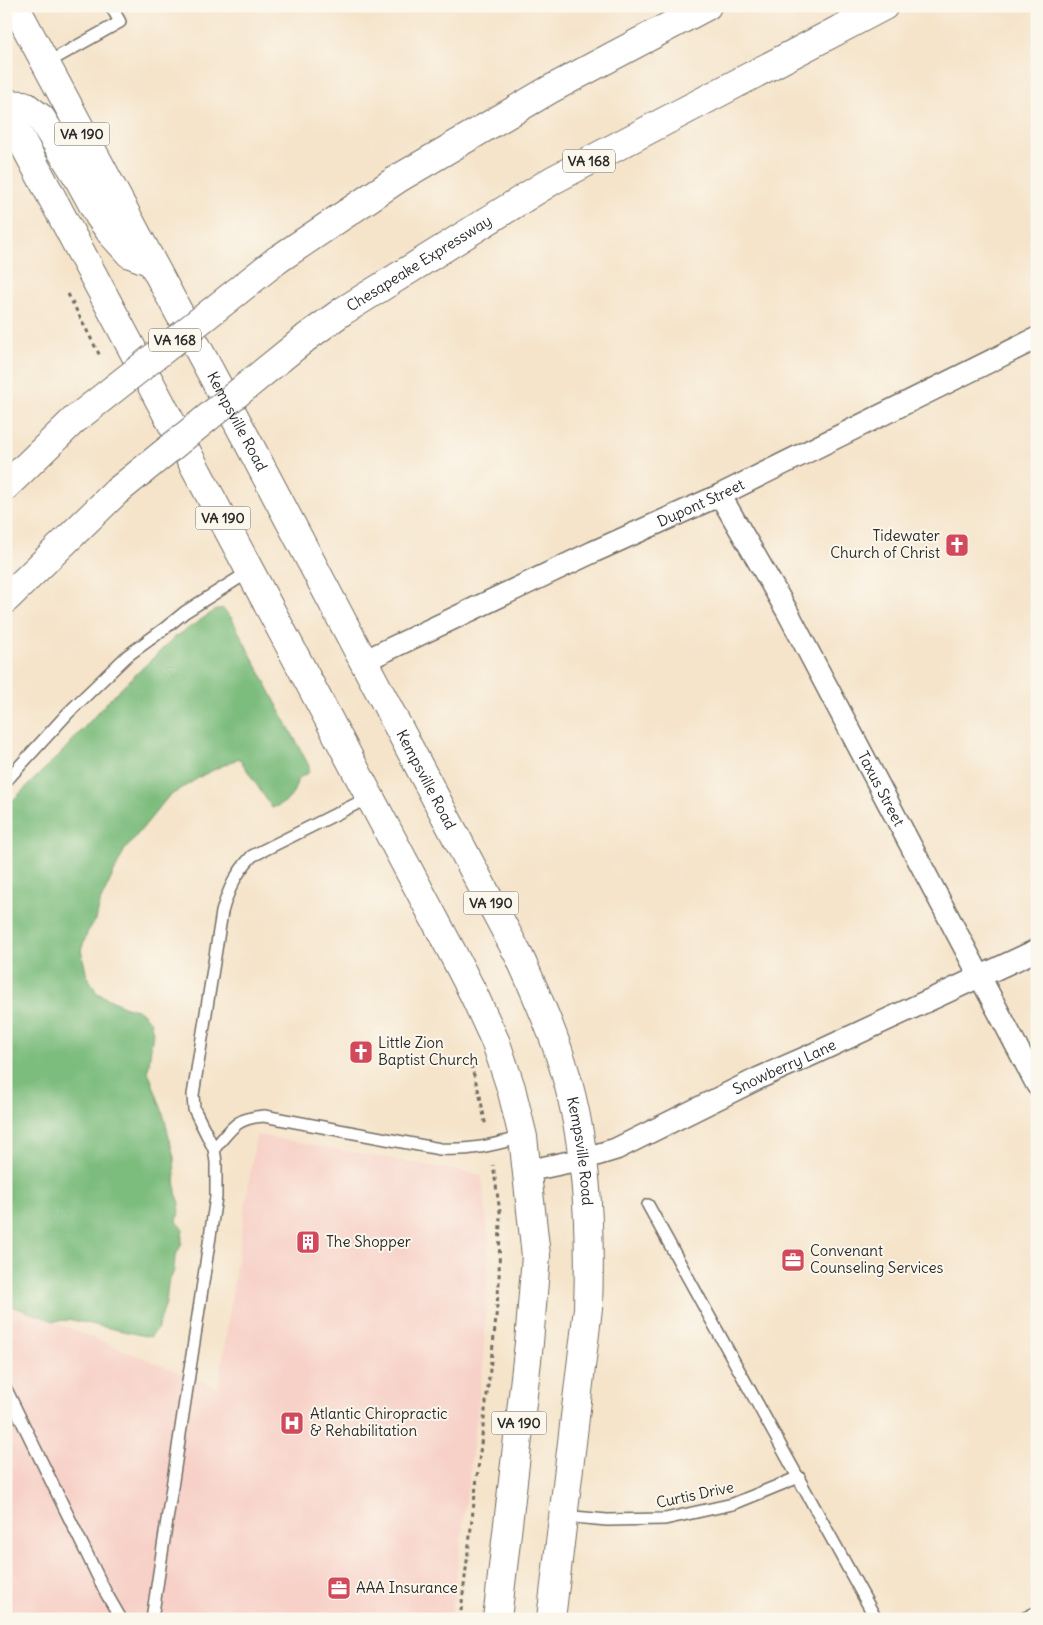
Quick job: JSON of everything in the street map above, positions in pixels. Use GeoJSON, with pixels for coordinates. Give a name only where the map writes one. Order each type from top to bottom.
{"type":"FeatureCollection","features":[{"type":"Feature","properties":{"kind":"main road","name":"Kempsville Road"},"geometry":{"type":"LineString","coordinates":[[15,6],[520,958],[542,1005],[560,1054],[573,1103],[584,1159],[590,1259],[588,1308],[551,1619]]}},
{"type":"Feature","properties":{"kind":"main road","name":"VA 168"},"geometry":{"type":"LineString","coordinates":[[6,486],[73,421],[277,260],[408,173],[549,90],[708,6]]}},
{"type":"Feature","properties":{"kind":"main road","name":"Chesapeake Expressway"},"geometry":{"type":"LineString","coordinates":[[6,599],[116,492],[307,337],[343,311],[552,180],[884,6]]}},
{"type":"Feature","properties":{"kind":"main road"},"geometry":{"type":"LineString","coordinates":[[6,104],[24,105],[41,118],[111,233],[130,254],[150,261]]}},
{"type":"Feature","properties":{"kind":"main road","name":"VA 190"},"geometry":{"type":"LineString","coordinates":[[6,111],[474,995],[496,1043],[511,1088],[523,1137],[536,1256],[529,1344],[497,1619]]}},
{"type":"Feature","properties":{"kind":"street","name":"Dupont Street"},"geometry":{"type":"LineString","coordinates":[[364,661],[593,552],[720,495],[1037,338]]}},
{"type":"Feature","properties":{"kind":"street","name":"Taxus Street"},"geometry":{"type":"LineString","coordinates":[[720,495],[787,612],[1037,1085]]}},
{"type":"Feature","properties":{"kind":"street","name":"Snowberry Lane"},"geometry":{"type":"LineString","coordinates":[[527,1170],[584,1159],[616,1150],[759,1078],[1037,950]]}},
{"type":"Feature","properties":{"kind":"lane"},"geometry":{"type":"LineString","coordinates":[[45,64],[120,22],[111,6]]}},
{"type":"Feature","properties":{"kind":"lane"},"geometry":{"type":"LineString","coordinates":[[6,781],[68,713],[127,656],[164,630],[185,612],[250,571]]}},
{"type":"Feature","properties":{"kind":"lane"},"geometry":{"type":"LineString","coordinates":[[152,1619],[216,1197],[214,1149],[194,1109],[193,1095],[222,912],[230,887],[240,870],[252,856],[370,797]]}},
{"type":"Feature","properties":{"kind":"lane"},"geometry":{"type":"LineString","coordinates":[[214,1149],[238,1122],[250,1117],[264,1116],[440,1149],[479,1148],[523,1137]]}},
{"type":"Feature","properties":{"kind":"lane"},"geometry":{"type":"LineString","coordinates":[[648,1205],[876,1619]]}},
{"type":"Feature","properties":{"kind":"lane"},"geometry":{"type":"LineString","coordinates":[[6,1390],[106,1593],[121,1619]]}},
{"type":"Feature","properties":{"kind":"lane","name":"Curtis Drive"},"geometry":{"type":"LineString","coordinates":[[563,1516],[607,1520],[665,1519],[733,1504],[799,1477]]}},
{"type":"Feature","properties":{"kind":"lane"},"geometry":{"type":"LineString","coordinates":[[1023,1619],[1037,1612]]}},
{"type":"Feature","properties":{"kind":"path"},"geometry":{"type":"LineString","coordinates":[[460,1619],[499,1283],[500,1212],[490,1146],[480,1096],[469,1056]]}},
{"type":"Feature","properties":{"kind":"shaded area"},"geometry":{"type":"Polygon","coordinates":[[[256,1135],[482,1175],[489,1241],[483,1368],[451,1619],[6,1619],[6,1303],[218,1388],[256,1135]]]}},
{"type":"Feature","properties":{"kind":"green space"},"geometry":{"type":"Polygon","coordinates":[[[222,608],[231,617],[309,766],[309,772],[298,779],[290,798],[272,808],[239,758],[203,775],[168,797],[124,851],[100,902],[96,920],[88,931],[81,950],[87,976],[97,993],[123,1006],[140,1011],[150,1021],[153,1032],[148,1071],[163,1113],[174,1157],[176,1193],[180,1203],[177,1223],[183,1229],[181,1245],[175,1257],[174,1271],[168,1284],[166,1303],[157,1330],[150,1337],[72,1320],[54,1321],[6,1304],[6,807],[63,751],[110,699],[174,638],[214,611],[222,608]]]}},
{"type":"Feature","properties":{"kind":"place","name":"Tidewater Church of Christ"},"geometry":{"type":"Point","coordinates":[957,545]}},
{"type":"Feature","properties":{"kind":"place","name":"Little Zion Baptist Church"},"geometry":{"type":"Point","coordinates":[361,1052]}},
{"type":"Feature","properties":{"kind":"place","name":"The Shopper"},"geometry":{"type":"Point","coordinates":[308,1242]}},
{"type":"Feature","properties":{"kind":"place","name":"Convenant Counseling Services"},"geometry":{"type":"Point","coordinates":[793,1260]}},
{"type":"Feature","properties":{"kind":"place","name":"Atlantic Chiropractic & Rehabilitation"},"geometry":{"type":"Point","coordinates":[292,1423]}},
{"type":"Feature","properties":{"kind":"place","name":"AAA Insurance"},"geometry":{"type":"Point","coordinates":[339,1588]}}]}
